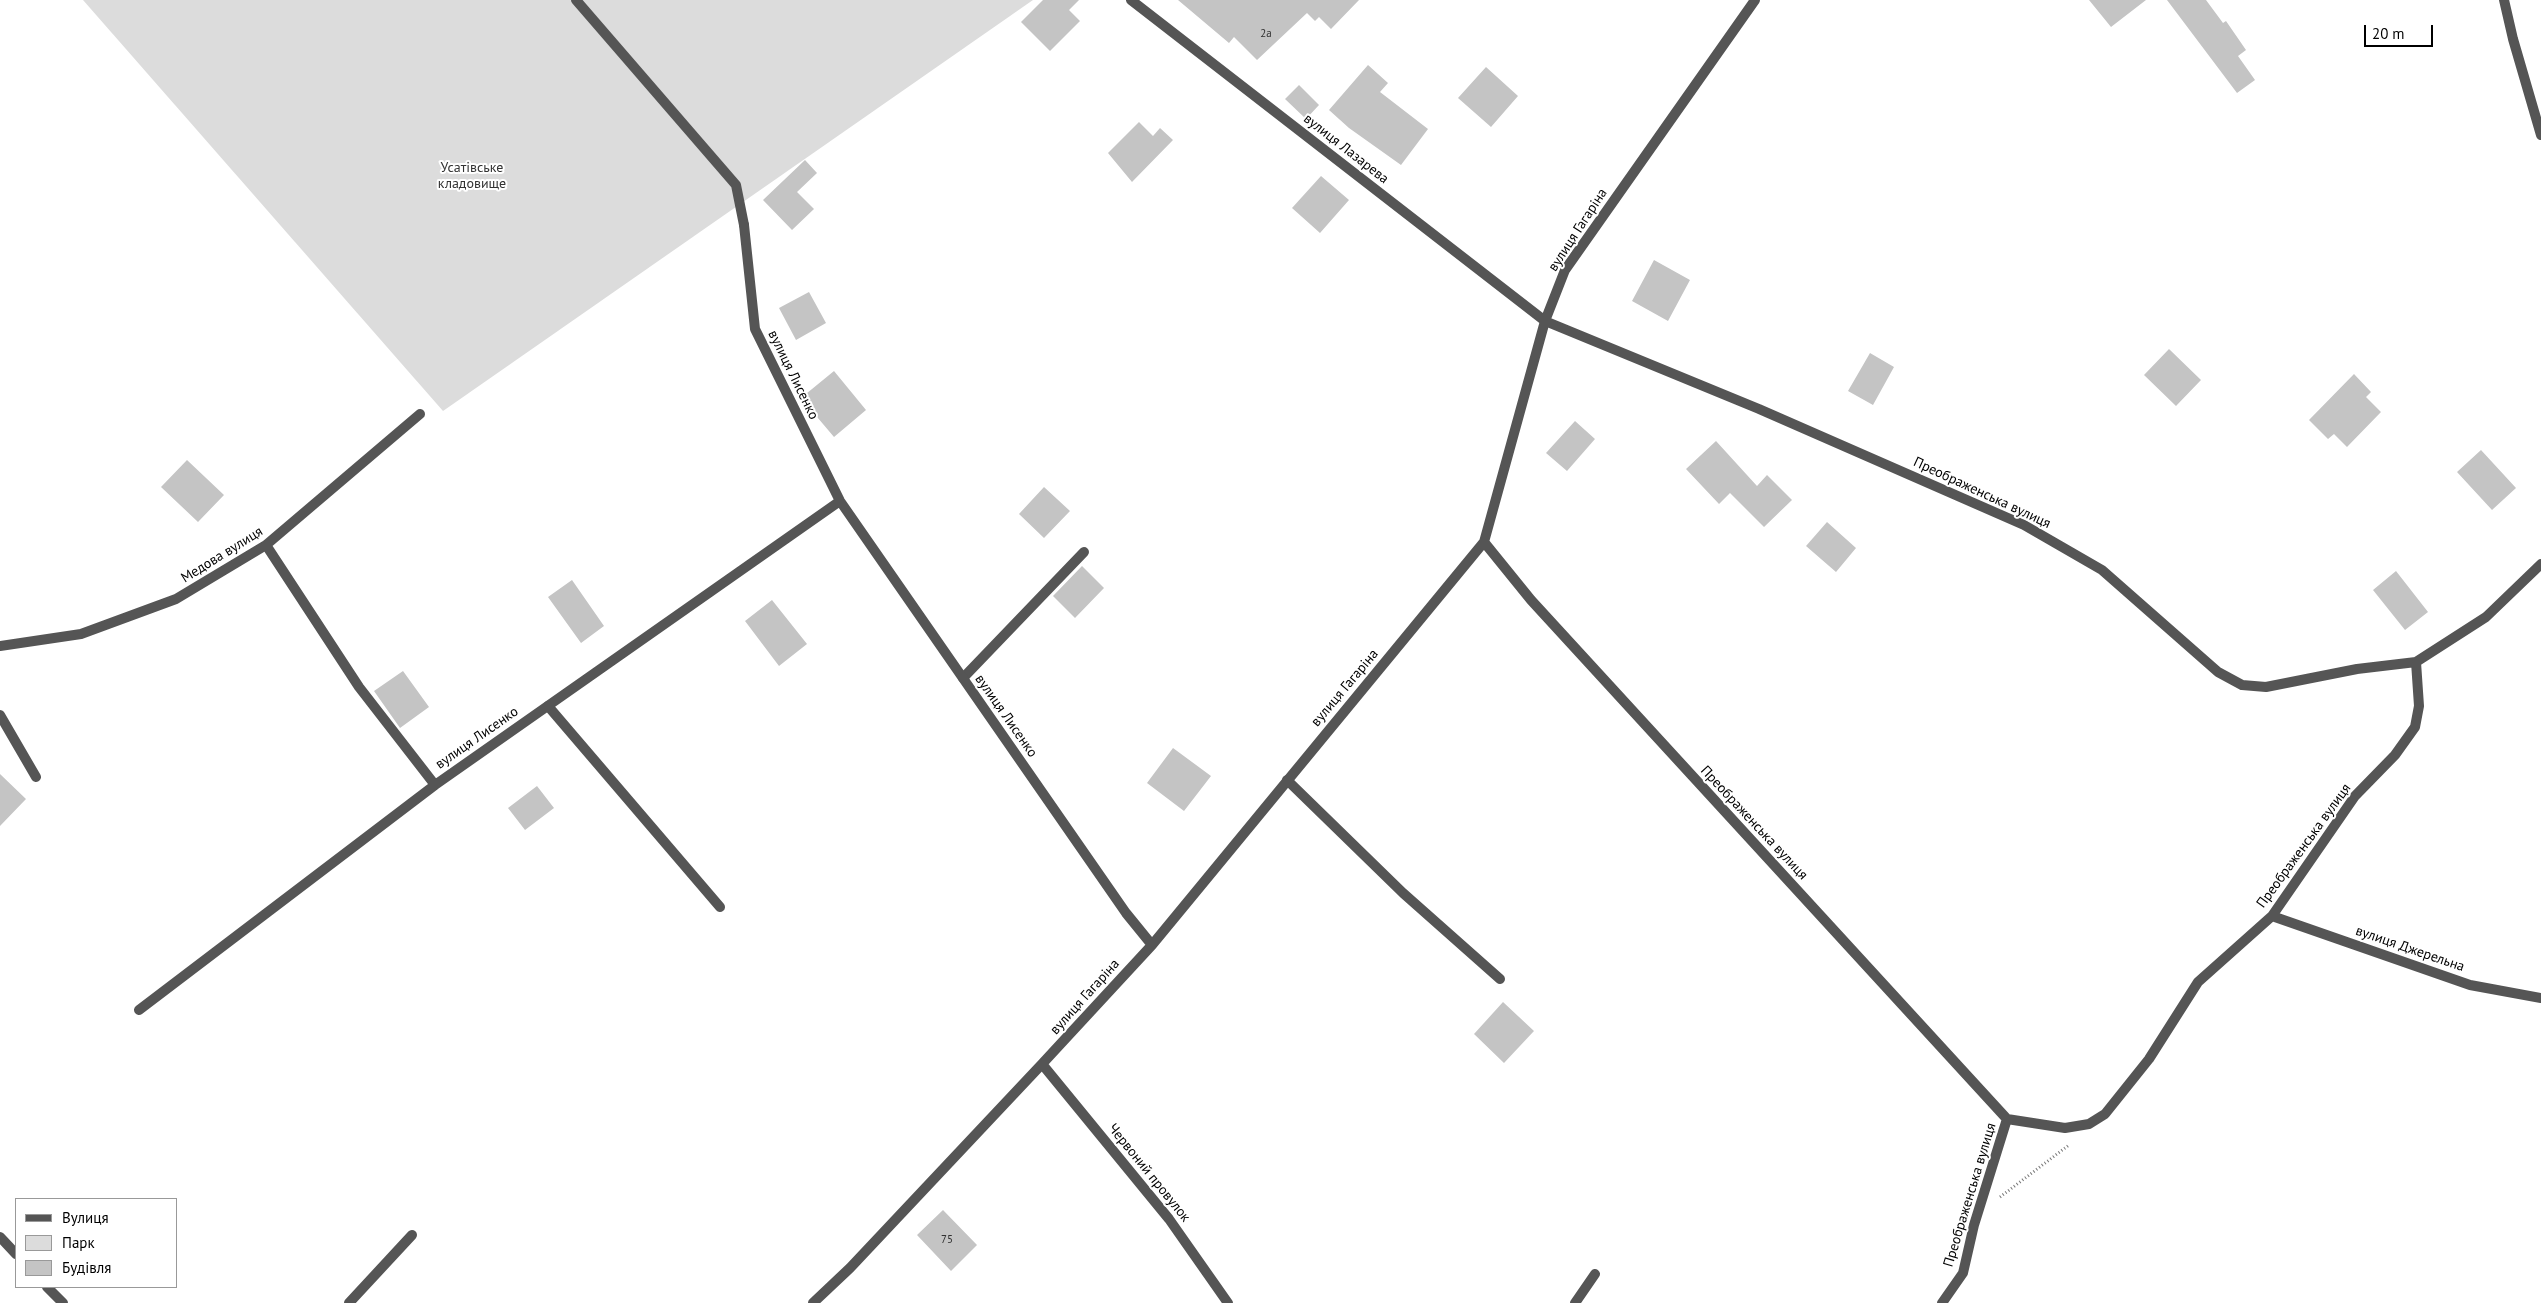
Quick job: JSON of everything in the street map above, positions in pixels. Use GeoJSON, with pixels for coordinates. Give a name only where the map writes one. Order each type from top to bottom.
{"type":"FeatureCollection","features":[{"type":"Feature","properties":{"kind":"street","name":"вулиця Лисенко"},"geometry":{"type":"LineString","coordinates":[[576,0],[736,185],[744,225],[755,329],[840,501],[1121,905],[1152,945]]}},
{"type":"Feature","properties":{"kind":"street","name":"вулиця Лазарева"},"geometry":{"type":"LineString","coordinates":[[1131,0],[1544,321]]}},
{"type":"Feature","properties":{"kind":"street","name":"вулиця Гагаріна"},"geometry":{"type":"LineString","coordinates":[[812,1303],[850,1268],[1152,945],[1484,542],[1544,321],[1565,270],[1755,0]]}},
{"type":"Feature","properties":{"kind":"street"},"geometry":{"type":"LineString","coordinates":[[2504,0],[2513,39],[2541,136]]}},
{"type":"Feature","properties":{"kind":"street","name":"Преображенська вулиця"},"geometry":{"type":"LineString","coordinates":[[1544,321],[1759,409],[2024,525],[2102,570],[2218,672],[2242,685],[2266,687],[2357,670],[2416,662],[2486,617],[2541,566]]}},
{"type":"Feature","properties":{"kind":"street","name":"Медова вулиця"},"geometry":{"type":"LineString","coordinates":[[0,646],[81,634],[176,599],[266,545],[420,414]]}},
{"type":"Feature","properties":{"kind":"street","name":"вулиця Лисенко"},"geometry":{"type":"LineString","coordinates":[[139,1010],[435,785],[840,501]]}},
{"type":"Feature","properties":{"kind":"street","name":"Преображенська вулиця"},"geometry":{"type":"LineString","coordinates":[[1484,542],[1531,600],[2007,1119],[2065,1128],[2089,1124],[2105,1114],[2149,1059],[2198,982],[2272,916],[2354,796],[2395,754],[2414,727],[2419,706],[2416,662]]}},
{"type":"Feature","properties":{"kind":"street"},"geometry":{"type":"LineString","coordinates":[[266,545],[359,687],[435,785]]}},
{"type":"Feature","properties":{"kind":"street"},"geometry":{"type":"LineString","coordinates":[[963,678],[1084,552]]}},
{"type":"Feature","properties":{"kind":"street"},"geometry":{"type":"LineString","coordinates":[[548,706],[720,906]]}},
{"type":"Feature","properties":{"kind":"street"},"geometry":{"type":"LineString","coordinates":[[0,715],[36,777]]}},
{"type":"Feature","properties":{"kind":"street"},"geometry":{"type":"LineString","coordinates":[[1287,780],[1403,893],[1500,979]]}},
{"type":"Feature","properties":{"kind":"street","name":"вулиця Джерельна"},"geometry":{"type":"LineString","coordinates":[[2272,916],[2470,984],[2541,998]]}},
{"type":"Feature","properties":{"kind":"street","name":"Червоний провулок"},"geometry":{"type":"LineString","coordinates":[[1042,1064],[1169,1218],[1228,1303]]}},
{"type":"Feature","properties":{"kind":"street","name":"Преображенська вулиця"},"geometry":{"type":"LineString","coordinates":[[1942,1303],[1963,1273],[1974,1225],[2007,1119]]}},
{"type":"Feature","properties":{"kind":"street"},"geometry":{"type":"LineString","coordinates":[[348,1303],[412,1235]]}},
{"type":"Feature","properties":{"kind":"street"},"geometry":{"type":"LineString","coordinates":[[0,1237],[15,1253]]}},
{"type":"Feature","properties":{"kind":"street"},"geometry":{"type":"LineString","coordinates":[[1575,1303],[1595,1274]]}},
{"type":"Feature","properties":{"kind":"street"},"geometry":{"type":"LineString","coordinates":[[48,1288],[63,1303]]}},
{"type":"Feature","properties":{"kind":"path"},"geometry":{"type":"LineString","coordinates":[[1993,1204],[2077,1139],[2089,1124]]}},
{"type":"Feature","properties":{"kind":"green space","name":"Усатівське кладовище"},"geometry":{"type":"Polygon","coordinates":[[[83,0],[1033,0],[443,411],[83,0]]]}},
{"type":"Feature","properties":{"kind":"building"},"geometry":{"type":"Polygon","coordinates":[[[1043,0],[1079,0],[1069,10],[1080,21],[1050,51],[1021,22],[1043,0]]]}},
{"type":"Feature","properties":{"kind":"building"},"geometry":{"type":"Polygon","coordinates":[[[1178,0],[1359,0],[1331,29],[1319,17],[1315,21],[1307,13],[1257,60],[1234,37],[1229,43],[1178,0]]]}},
{"type":"Feature","properties":{"kind":"building"},"geometry":{"type":"Polygon","coordinates":[[[2089,0],[2146,0],[2111,27],[2089,0]]]}},
{"type":"Feature","properties":{"kind":"building"},"geometry":{"type":"Polygon","coordinates":[[[2167,0],[2206,0],[2223,23],[2226,21],[2246,50],[2238,56],[2255,80],[2237,93],[2167,0]]]}},
{"type":"Feature","properties":{"kind":"building"},"geometry":{"type":"Polygon","coordinates":[[[1368,65],[1388,83],[1380,92],[1428,129],[1401,165],[1349,128],[1329,110],[1368,65]]]}},
{"type":"Feature","properties":{"kind":"building"},"geometry":{"type":"Polygon","coordinates":[[[1486,67],[1518,96],[1491,127],[1458,98],[1486,67]]]}},
{"type":"Feature","properties":{"kind":"building"},"geometry":{"type":"Polygon","coordinates":[[[1299,85],[1319,105],[1306,119],[1285,99],[1299,85]]]}},
{"type":"Feature","properties":{"kind":"building"},"geometry":{"type":"Polygon","coordinates":[[[1139,122],[1153,136],[1160,128],[1173,140],[1132,182],[1108,153],[1139,122]]]}},
{"type":"Feature","properties":{"kind":"building"},"geometry":{"type":"Polygon","coordinates":[[[805,160],[817,173],[797,192],[814,209],[792,230],[763,200],[805,160]]]}},
{"type":"Feature","properties":{"kind":"building"},"geometry":{"type":"Polygon","coordinates":[[[1321,176],[1349,200],[1320,233],[1292,208],[1321,176]]]}},
{"type":"Feature","properties":{"kind":"building"},"geometry":{"type":"Polygon","coordinates":[[[1654,260],[1690,280],[1668,321],[1632,301],[1654,260]]]}},
{"type":"Feature","properties":{"kind":"building"},"geometry":{"type":"Polygon","coordinates":[[[809,292],[826,323],[796,340],[779,308],[809,292]]]}},
{"type":"Feature","properties":{"kind":"building"},"geometry":{"type":"Polygon","coordinates":[[[2169,349],[2201,380],[2176,406],[2144,375],[2169,349]]]}},
{"type":"Feature","properties":{"kind":"building"},"geometry":{"type":"Polygon","coordinates":[[[1870,353],[1894,367],[1873,405],[1848,391],[1870,353]]]}},
{"type":"Feature","properties":{"kind":"building"},"geometry":{"type":"Polygon","coordinates":[[[834,371],[866,410],[834,437],[801,398],[834,371]]]}},
{"type":"Feature","properties":{"kind":"building"},"geometry":{"type":"Polygon","coordinates":[[[2354,374],[2371,392],[2366,397],[2381,412],[2347,447],[2334,434],[2328,439],[2309,420],[2354,374]]]}},
{"type":"Feature","properties":{"kind":"building"},"geometry":{"type":"Polygon","coordinates":[[[1575,421],[1595,439],[1567,471],[1546,453],[1575,421]]]}},
{"type":"Feature","properties":{"kind":"building"},"geometry":{"type":"Polygon","coordinates":[[[1716,441],[1757,486],[1767,475],[1792,500],[1764,527],[1730,493],[1719,504],[1686,469],[1716,441]]]}},
{"type":"Feature","properties":{"kind":"building"},"geometry":{"type":"Polygon","coordinates":[[[2481,450],[2516,488],[2492,510],[2457,472],[2481,450]]]}},
{"type":"Feature","properties":{"kind":"building"},"geometry":{"type":"Polygon","coordinates":[[[187,460],[224,495],[198,522],[161,487],[187,460]]]}},
{"type":"Feature","properties":{"kind":"building"},"geometry":{"type":"Polygon","coordinates":[[[1044,487],[1070,511],[1044,538],[1019,514],[1044,487]]]}},
{"type":"Feature","properties":{"kind":"building"},"geometry":{"type":"Polygon","coordinates":[[[1827,522],[1856,548],[1836,572],[1806,546],[1827,522]]]}},
{"type":"Feature","properties":{"kind":"building"},"geometry":{"type":"Polygon","coordinates":[[[1082,566],[1104,588],[1075,618],[1053,596],[1082,566]]]}},
{"type":"Feature","properties":{"kind":"building"},"geometry":{"type":"Polygon","coordinates":[[[2396,571],[2428,612],[2405,630],[2373,590],[2396,571]]]}},
{"type":"Feature","properties":{"kind":"building"},"geometry":{"type":"Polygon","coordinates":[[[572,580],[604,626],[581,643],[548,597],[572,580]]]}},
{"type":"Feature","properties":{"kind":"building"},"geometry":{"type":"Polygon","coordinates":[[[772,600],[807,644],[779,666],[745,621],[772,600]]]}},
{"type":"Feature","properties":{"kind":"building"},"geometry":{"type":"Polygon","coordinates":[[[403,671],[429,707],[400,728],[374,691],[403,671]]]}},
{"type":"Feature","properties":{"kind":"building"},"geometry":{"type":"Polygon","coordinates":[[[1173,748],[1211,776],[1184,811],[1147,783],[1173,748]]]}},
{"type":"Feature","properties":{"kind":"building"},"geometry":{"type":"Polygon","coordinates":[[[0,774],[26,799],[0,826],[0,774]]]}},
{"type":"Feature","properties":{"kind":"building"},"geometry":{"type":"Polygon","coordinates":[[[537,786],[554,808],[525,830],[508,808],[537,786]]]}},
{"type":"Feature","properties":{"kind":"building"},"geometry":{"type":"Polygon","coordinates":[[[1503,1002],[1534,1031],[1504,1063],[1474,1034],[1503,1002]]]}},
{"type":"Feature","properties":{"kind":"building"},"geometry":{"type":"Polygon","coordinates":[[[943,1210],[977,1245],[951,1271],[917,1235],[943,1210]]]}}]}
